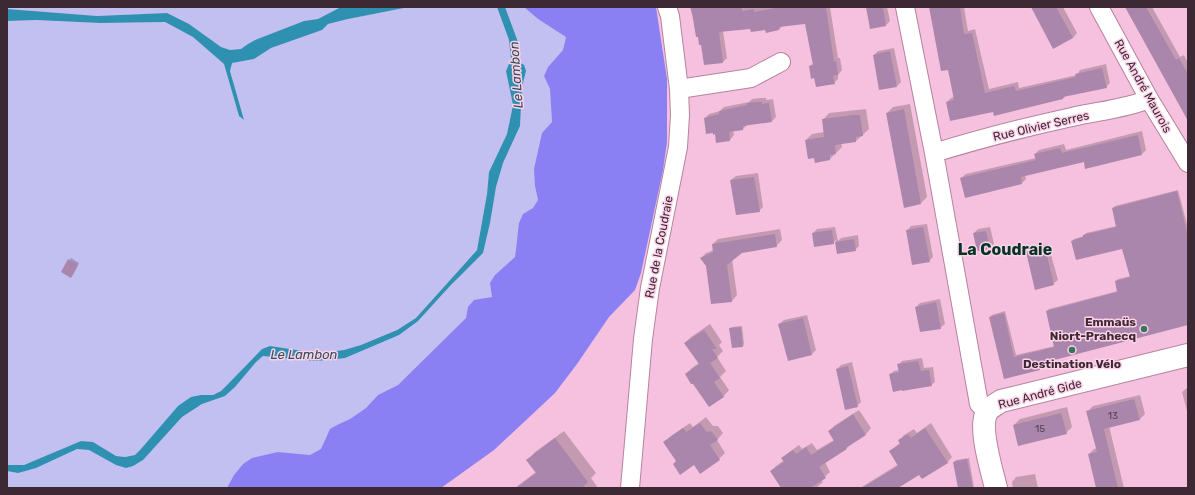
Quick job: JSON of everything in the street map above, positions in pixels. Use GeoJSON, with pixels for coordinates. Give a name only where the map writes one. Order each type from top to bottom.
{"type":"FeatureCollection","features":[{"type":"Feature","properties":{"kind":"street","name":"Rue de la Coudraie"},"geometry":{"type":"LineString","coordinates":[[630,488],[650,288],[678,147],[679,89],[670,16],[667,7]]}},
{"type":"Feature","properties":{"kind":"street"},"geometry":{"type":"LineString","coordinates":[[905,7],[934,153],[979,404],[987,412],[983,432],[996,488]]}},
{"type":"Feature","properties":{"kind":"street","name":"Rue André Maurois"},"geometry":{"type":"LineString","coordinates":[[1099,7],[1188,164]]}},
{"type":"Feature","properties":{"kind":"street"},"geometry":{"type":"LineString","coordinates":[[679,89],[751,78],[781,62]]}},
{"type":"Feature","properties":{"kind":"street","name":"Rue Olivier Serres"},"geometry":{"type":"LineString","coordinates":[[934,153],[1073,117],[1131,105],[1150,99]]}},
{"type":"Feature","properties":{"kind":"street","name":"Rue André Gide"},"geometry":{"type":"LineString","coordinates":[[987,412],[994,405],[1002,401],[1188,355]]}},
{"type":"Feature","properties":{"kind":"shaded area"},"geometry":{"type":"Polygon","coordinates":[[[7,7],[353,7],[339,8],[318,19],[304,21],[255,40],[241,49],[230,50],[221,47],[189,24],[167,13],[97,16],[7,9],[7,7]]]}},
{"type":"Feature","properties":{"kind":"shaded area"},"geometry":{"type":"Polygon","coordinates":[[[409,7],[497,7],[509,40],[511,59],[506,71],[513,105],[507,134],[489,172],[487,194],[477,249],[416,318],[396,330],[361,345],[344,350],[310,352],[270,346],[262,349],[221,391],[213,395],[201,395],[135,455],[125,457],[116,456],[93,442],[81,441],[24,465],[7,465],[7,21],[36,20],[100,23],[164,22],[193,37],[224,64],[239,116],[244,120],[230,71],[231,63],[254,59],[271,48],[322,30],[328,24],[409,7]]]}},
{"type":"Feature","properties":{"kind":"shaded area"},"geometry":{"type":"Polygon","coordinates":[[[505,7],[524,7],[538,19],[566,36],[563,50],[548,67],[544,76],[550,89],[552,122],[542,133],[535,186],[538,200],[533,208],[523,214],[516,244],[515,257],[495,275],[492,297],[468,307],[466,318],[398,385],[378,395],[366,408],[350,419],[337,425],[327,435],[322,449],[310,455],[278,452],[243,464],[234,475],[227,488],[7,488],[7,471],[18,473],[77,449],[89,450],[116,465],[133,466],[143,459],[182,417],[202,404],[225,396],[263,356],[345,358],[418,321],[483,253],[496,187],[503,163],[520,126],[522,87],[526,71],[519,62],[518,42],[505,7]]]}},
{"type":"Feature","properties":{"kind":"shaded area"},"geometry":{"type":"Polygon","coordinates":[[[524,7],[656,7],[667,79],[667,142],[663,170],[641,273],[635,290],[609,317],[555,393],[494,450],[441,488],[227,488],[234,475],[243,464],[252,458],[278,452],[310,455],[321,449],[330,429],[350,419],[366,408],[378,395],[398,385],[466,318],[468,307],[474,300],[492,297],[490,283],[495,275],[515,257],[519,223],[523,214],[533,208],[538,200],[534,169],[542,133],[552,122],[550,89],[544,76],[548,67],[563,50],[566,37],[538,19],[524,7]]]}},
{"type":"Feature","properties":{"kind":"water"},"geometry":{"type":"Polygon","coordinates":[[[409,7],[328,24],[322,30],[271,48],[254,59],[232,63],[230,71],[244,120],[239,116],[224,64],[193,37],[165,22],[100,23],[36,20],[7,21],[7,9],[97,16],[167,13],[189,24],[221,47],[230,50],[241,49],[255,40],[304,21],[318,19],[339,8],[409,7]]]}},
{"type":"Feature","properties":{"kind":"water","name":"Le Lambon"},"geometry":{"type":"Polygon","coordinates":[[[497,7],[505,7],[518,42],[519,62],[524,65],[526,71],[522,87],[520,126],[503,163],[496,187],[483,253],[418,321],[399,335],[345,358],[316,361],[263,356],[225,396],[202,404],[182,417],[143,460],[133,466],[126,468],[116,465],[89,450],[77,449],[36,468],[18,473],[7,471],[7,465],[24,465],[81,441],[93,442],[116,456],[125,457],[135,455],[178,406],[191,397],[213,395],[221,391],[262,349],[270,346],[310,352],[344,350],[361,345],[397,330],[416,318],[477,250],[487,194],[489,172],[507,134],[513,105],[506,71],[511,59],[509,40],[497,7]]]}},
{"type":"Feature","properties":{"kind":"building"},"geometry":{"type":"Polygon","coordinates":[[[691,7],[742,7],[742,11],[754,9],[754,12],[781,7],[826,7],[834,62],[836,61],[838,75],[833,76],[835,84],[816,87],[814,78],[811,79],[809,66],[813,65],[805,24],[779,27],[779,30],[766,33],[765,30],[751,32],[750,29],[719,32],[723,63],[704,65],[701,45],[699,45],[698,37],[696,37],[691,7]]]}},
{"type":"Feature","properties":{"kind":"building"},"geometry":{"type":"Polygon","coordinates":[[[866,7],[883,7],[886,26],[870,29],[866,7]]]}},
{"type":"Feature","properties":{"kind":"building"},"geometry":{"type":"Polygon","coordinates":[[[929,7],[960,7],[964,34],[972,33],[985,93],[1014,86],[1016,91],[1076,77],[1075,74],[1102,68],[1107,88],[1063,97],[1063,99],[994,116],[993,112],[950,121],[946,102],[954,100],[948,70],[941,71],[929,7]]]}},
{"type":"Feature","properties":{"kind":"building"},"geometry":{"type":"Polygon","coordinates":[[[1031,7],[1056,7],[1073,38],[1053,49],[1031,7]]]}},
{"type":"Feature","properties":{"kind":"building"},"geometry":{"type":"Polygon","coordinates":[[[1125,7],[1146,7],[1176,60],[1179,58],[1188,74],[1188,121],[1125,7]]]}},
{"type":"Feature","properties":{"kind":"building"},"geometry":{"type":"Polygon","coordinates":[[[890,51],[897,87],[879,90],[873,55],[890,51]]]}},
{"type":"Feature","properties":{"kind":"building"},"geometry":{"type":"Polygon","coordinates":[[[762,102],[762,104],[769,103],[772,122],[743,126],[743,130],[729,132],[730,141],[716,143],[715,134],[706,134],[704,118],[719,114],[719,111],[747,105],[747,103],[762,102]]]}},
{"type":"Feature","properties":{"kind":"building"},"geometry":{"type":"Polygon","coordinates":[[[904,109],[921,204],[904,208],[886,113],[904,109]]]}},
{"type":"Feature","properties":{"kind":"building"},"geometry":{"type":"Polygon","coordinates":[[[860,115],[863,136],[856,137],[856,142],[835,145],[836,154],[830,155],[830,160],[815,163],[814,158],[808,159],[805,140],[824,137],[822,119],[860,115]]]}},
{"type":"Feature","properties":{"kind":"building"},"geometry":{"type":"Polygon","coordinates":[[[1138,135],[1142,155],[1085,169],[1084,162],[1021,177],[1022,184],[965,198],[960,178],[1036,160],[1034,154],[1060,148],[1062,153],[1138,135]]]}},
{"type":"Feature","properties":{"kind":"building"},"geometry":{"type":"Polygon","coordinates":[[[754,177],[760,212],[736,215],[730,180],[754,177]]]}},
{"type":"Feature","properties":{"kind":"building"},"geometry":{"type":"Polygon","coordinates":[[[1177,191],[1188,237],[1188,325],[1039,364],[1040,370],[1004,379],[989,317],[1004,313],[1014,357],[1054,347],[1046,311],[1117,292],[1115,281],[1130,277],[1122,249],[1076,260],[1071,241],[1083,237],[1083,235],[1116,227],[1112,208],[1177,191]]]}},
{"type":"Feature","properties":{"kind":"building"},"geometry":{"type":"Polygon","coordinates":[[[923,227],[930,262],[912,265],[906,230],[923,227]]]}},
{"type":"Feature","properties":{"kind":"building"},"geometry":{"type":"Polygon","coordinates":[[[832,230],[834,244],[814,247],[812,233],[832,230]]]}},
{"type":"Feature","properties":{"kind":"building"},"geometry":{"type":"Polygon","coordinates":[[[986,231],[990,249],[977,251],[973,233],[986,231]]]}},
{"type":"Feature","properties":{"kind":"building"},"geometry":{"type":"Polygon","coordinates":[[[775,234],[777,247],[742,253],[727,265],[732,302],[711,304],[706,266],[700,258],[713,252],[712,244],[775,234]]]}},
{"type":"Feature","properties":{"kind":"building"},"geometry":{"type":"Polygon","coordinates":[[[854,239],[856,251],[837,254],[835,242],[854,239]]]}},
{"type":"Feature","properties":{"kind":"building"},"geometry":{"type":"Polygon","coordinates":[[[1045,247],[1054,285],[1035,290],[1026,252],[1045,247]]]}},
{"type":"Feature","properties":{"kind":"building"},"geometry":{"type":"Polygon","coordinates":[[[68,259],[78,265],[71,278],[61,272],[68,259]]]}},
{"type":"Feature","properties":{"kind":"building"},"geometry":{"type":"Polygon","coordinates":[[[936,302],[941,329],[920,332],[915,307],[936,302]]]}},
{"type":"Feature","properties":{"kind":"building"},"geometry":{"type":"Polygon","coordinates":[[[803,318],[812,355],[788,361],[778,324],[803,318]]]}},
{"type":"Feature","properties":{"kind":"building"},"geometry":{"type":"Polygon","coordinates":[[[741,327],[743,347],[732,348],[729,328],[741,327]]]}},
{"type":"Feature","properties":{"kind":"building"},"geometry":{"type":"Polygon","coordinates":[[[704,330],[717,349],[712,349],[718,358],[710,363],[720,378],[714,382],[724,397],[709,407],[685,374],[699,364],[684,343],[704,330]]]}},
{"type":"Feature","properties":{"kind":"building"},"geometry":{"type":"Polygon","coordinates":[[[918,361],[921,371],[929,370],[932,386],[893,392],[889,374],[899,372],[897,364],[918,361]]]}},
{"type":"Feature","properties":{"kind":"building"},"geometry":{"type":"Polygon","coordinates":[[[848,366],[858,407],[845,410],[836,369],[848,366]]]}},
{"type":"Feature","properties":{"kind":"building"},"geometry":{"type":"Polygon","coordinates":[[[1134,399],[1140,420],[1104,429],[1118,488],[1096,488],[1088,454],[1097,452],[1086,411],[1134,399]]]}},
{"type":"Feature","properties":{"kind":"building"},"geometry":{"type":"Polygon","coordinates":[[[1061,413],[1067,434],[1018,446],[1013,425],[1061,413]]]}},
{"type":"Feature","properties":{"kind":"building"},"geometry":{"type":"Polygon","coordinates":[[[853,414],[866,435],[819,467],[826,478],[810,488],[781,488],[770,471],[784,462],[781,458],[793,450],[796,454],[806,447],[811,455],[834,441],[828,431],[853,414]]]}},
{"type":"Feature","properties":{"kind":"building"},"geometry":{"type":"Polygon","coordinates":[[[700,423],[707,432],[711,431],[718,440],[710,445],[720,460],[700,474],[694,465],[680,475],[673,464],[676,461],[663,442],[683,428],[686,432],[700,423]]]}},
{"type":"Feature","properties":{"kind":"building"},"geometry":{"type":"Polygon","coordinates":[[[925,428],[948,463],[922,479],[919,475],[898,488],[862,488],[898,466],[889,451],[900,444],[898,440],[908,434],[911,438],[925,428]]]}},
{"type":"Feature","properties":{"kind":"building"},"geometry":{"type":"Polygon","coordinates":[[[555,438],[588,482],[582,488],[516,488],[536,473],[526,460],[555,438]]]}},
{"type":"Feature","properties":{"kind":"building"},"geometry":{"type":"Polygon","coordinates":[[[967,459],[973,488],[958,488],[953,462],[967,459]]]}},
{"type":"Feature","properties":{"kind":"place","name":"Emmaüs Niort-Prahecq"},"geometry":{"type":"Point","coordinates":[1144,329]}},
{"type":"Feature","properties":{"kind":"place","name":"Destination Vélo"},"geometry":{"type":"Point","coordinates":[1072,350]}},
{"type":"Feature","properties":{"kind":"district","name":"La Coudraie"},"geometry":{"type":"Point","coordinates":[1005,249]}}]}
